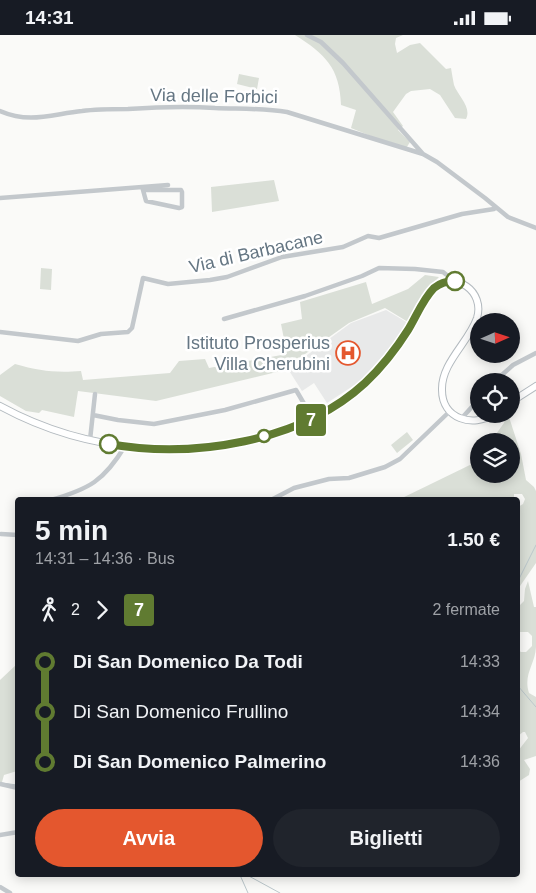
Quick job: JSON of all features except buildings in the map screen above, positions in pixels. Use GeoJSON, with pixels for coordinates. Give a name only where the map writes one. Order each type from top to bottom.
{"type":"FeatureCollection","features":[{"type":"Feature","properties":{"kind":"main road"},"geometry":{"type":"LineString","coordinates":[[0,406],[50,429],[101,444],[172,449],[211,447],[261,437],[313,419],[353,393],[374,374],[402,340],[433,290],[440,284],[449,281],[460,282],[471,291],[478,312],[473,325],[448,368],[443,380],[442,398],[449,412],[461,419],[470,420]]}},
{"type":"Feature","properties":{"kind":"main road"},"geometry":{"type":"LineString","coordinates":[[520,397],[536,386]]}},
{"type":"Feature","properties":{"kind":"street"},"geometry":{"type":"LineString","coordinates":[[307,35],[320,42],[343,63],[423,154],[508,217],[536,228]]}},
{"type":"Feature","properties":{"kind":"street","name":"Via delle Forbici"},"geometry":{"type":"LineString","coordinates":[[0,111],[18,117],[33,118],[58,116],[81,111],[156,107],[204,106],[265,109],[287,112],[423,154]]}},
{"type":"Feature","properties":{"kind":"street"},"geometry":{"type":"LineString","coordinates":[[0,198],[141,189],[168,185]]}},
{"type":"Feature","properties":{"kind":"street"},"geometry":{"type":"LineString","coordinates":[[141,189],[181,190],[182,207],[178,208],[146,201],[141,189]]}},
{"type":"Feature","properties":{"kind":"street","name":"Via di Barbacane"},"geometry":{"type":"LineString","coordinates":[[0,332],[78,341],[101,334],[128,332],[132,328],[143,278],[168,284],[227,277],[282,257],[343,247],[368,236],[379,238],[462,214],[494,209],[496,207]]}},
{"type":"Feature","properties":{"kind":"street"},"geometry":{"type":"LineString","coordinates":[[224,319],[304,296],[362,276],[379,268],[443,272],[448,276],[449,281]]}},
{"type":"Feature","properties":{"kind":"street"},"geometry":{"type":"LineString","coordinates":[[504,373],[513,365],[536,353]]}},
{"type":"Feature","properties":{"kind":"street"},"geometry":{"type":"LineString","coordinates":[[93,415],[118,421],[154,424],[224,410],[296,390],[313,419]]}},
{"type":"Feature","properties":{"kind":"street"},"geometry":{"type":"LineString","coordinates":[[93,441],[95,394]]}},
{"type":"Feature","properties":{"kind":"street"},"geometry":{"type":"LineString","coordinates":[[461,419],[470,409]]}},
{"type":"Feature","properties":{"kind":"street"},"geometry":{"type":"LineString","coordinates":[[276,497],[294,487],[329,479],[349,478],[385,467],[400,459],[449,412]]}},
{"type":"Feature","properties":{"kind":"street"},"geometry":{"type":"LineString","coordinates":[[61,497],[78,492],[105,475],[119,457],[122,446]]}},
{"type":"Feature","properties":{"kind":"street"},"geometry":{"type":"LineString","coordinates":[[2,535],[15,535]]}},
{"type":"Feature","properties":{"kind":"street"},"geometry":{"type":"LineString","coordinates":[[0,784],[15,787]]}},
{"type":"Feature","properties":{"kind":"street"},"geometry":{"type":"LineString","coordinates":[[0,835],[15,832]]}},
{"type":"Feature","properties":{"kind":"street"},"geometry":{"type":"LineString","coordinates":[[0,887],[10,893]]}},
{"type":"Feature","properties":{"kind":"shaded area"},"geometry":{"type":"Polygon","coordinates":[[[295,35],[403,35],[396,38],[397,53],[410,45],[420,43],[446,69],[451,68],[454,85],[466,106],[466,119],[455,118],[440,95],[430,89],[411,91],[406,94],[393,112],[403,126],[398,130],[410,142],[405,150],[351,128],[356,110],[341,105],[338,81],[329,63],[315,49],[295,35]]]}},
{"type":"Feature","properties":{"kind":"shaded area"},"geometry":{"type":"Polygon","coordinates":[[[239,74],[259,78],[257,89],[237,84],[239,74]]]}},
{"type":"Feature","properties":{"kind":"shaded area"},"geometry":{"type":"Polygon","coordinates":[[[274,180],[279,201],[212,212],[211,187],[274,180]]]}},
{"type":"Feature","properties":{"kind":"shaded area"},"geometry":{"type":"Polygon","coordinates":[[[41,268],[52,269],[51,290],[40,289],[41,268]]]}},
{"type":"Feature","properties":{"kind":"shaded area"},"geometry":{"type":"Polygon","coordinates":[[[425,275],[439,277],[423,294],[408,322],[385,308],[349,323],[281,371],[156,401],[78,391],[74,417],[42,410],[39,413],[26,411],[0,396],[0,375],[15,364],[48,371],[81,371],[83,380],[170,373],[179,361],[205,359],[209,368],[287,354],[281,324],[302,319],[300,302],[366,282],[372,304],[408,289],[425,275]]]}},
{"type":"Feature","properties":{"kind":"shaded area","name":"Istituto Prosperius Villa Cherubini"},"geometry":{"type":"Polygon","coordinates":[[[386,310],[408,323],[391,347],[359,382],[327,403],[314,383],[302,391],[288,369],[351,323],[386,310]]]}},
{"type":"Feature","properties":{"kind":"shaded area"},"geometry":{"type":"Polygon","coordinates":[[[504,423],[511,423],[514,433],[497,433],[504,423]]]}},
{"type":"Feature","properties":{"kind":"shaded area"},"geometry":{"type":"Polygon","coordinates":[[[407,432],[413,440],[397,453],[391,445],[407,432]]]}},
{"type":"Feature","properties":{"kind":"shaded area"},"geometry":{"type":"Polygon","coordinates":[[[520,451],[526,480],[536,491],[536,563],[520,586],[520,506],[525,499],[522,494],[514,494],[514,497],[404,497],[470,465],[470,483],[520,483],[520,451]]]}},
{"type":"Feature","properties":{"kind":"shaded area"},"geometry":{"type":"Polygon","coordinates":[[[528,581],[534,607],[536,607],[536,647],[527,680],[529,693],[536,697],[536,756],[524,760],[530,769],[529,775],[520,781],[520,748],[528,738],[525,732],[520,734],[520,651],[526,652],[532,646],[532,636],[528,632],[520,632],[520,605],[524,601],[528,581]]]}},
{"type":"Feature","properties":{"kind":"shaded area"},"geometry":{"type":"Polygon","coordinates":[[[15,666],[15,772],[4,775],[2,782],[0,782],[0,680],[15,666]]]}},
{"type":"Feature","properties":{"kind":"waterway"},"geometry":{"type":"LineString","coordinates":[[520,577],[536,545]]}},
{"type":"Feature","properties":{"kind":"waterway"},"geometry":{"type":"LineString","coordinates":[[520,688],[536,707]]}},
{"type":"Feature","properties":{"kind":"waterway"},"geometry":{"type":"LineString","coordinates":[[1,783],[15,785]]}},
{"type":"Feature","properties":{"kind":"waterway"},"geometry":{"type":"LineString","coordinates":[[241,877],[248,893]]}},
{"type":"Feature","properties":{"kind":"waterway"},"geometry":{"type":"LineString","coordinates":[[251,877],[280,893]]}},
{"type":"Feature","properties":{"kind":"bus line","name":"7"},"geometry":{"type":"LineString","coordinates":[[109,444],[159,449],[211,447],[271,435],[313,419],[338,404],[370,379],[402,340],[430,293],[443,283],[455,281]]}},
{"type":"Feature","properties":{"kind":"place","name":"Istituto Prosperius Villa Cherubini"},"geometry":{"type":"Point","coordinates":[348,353]}}]}
